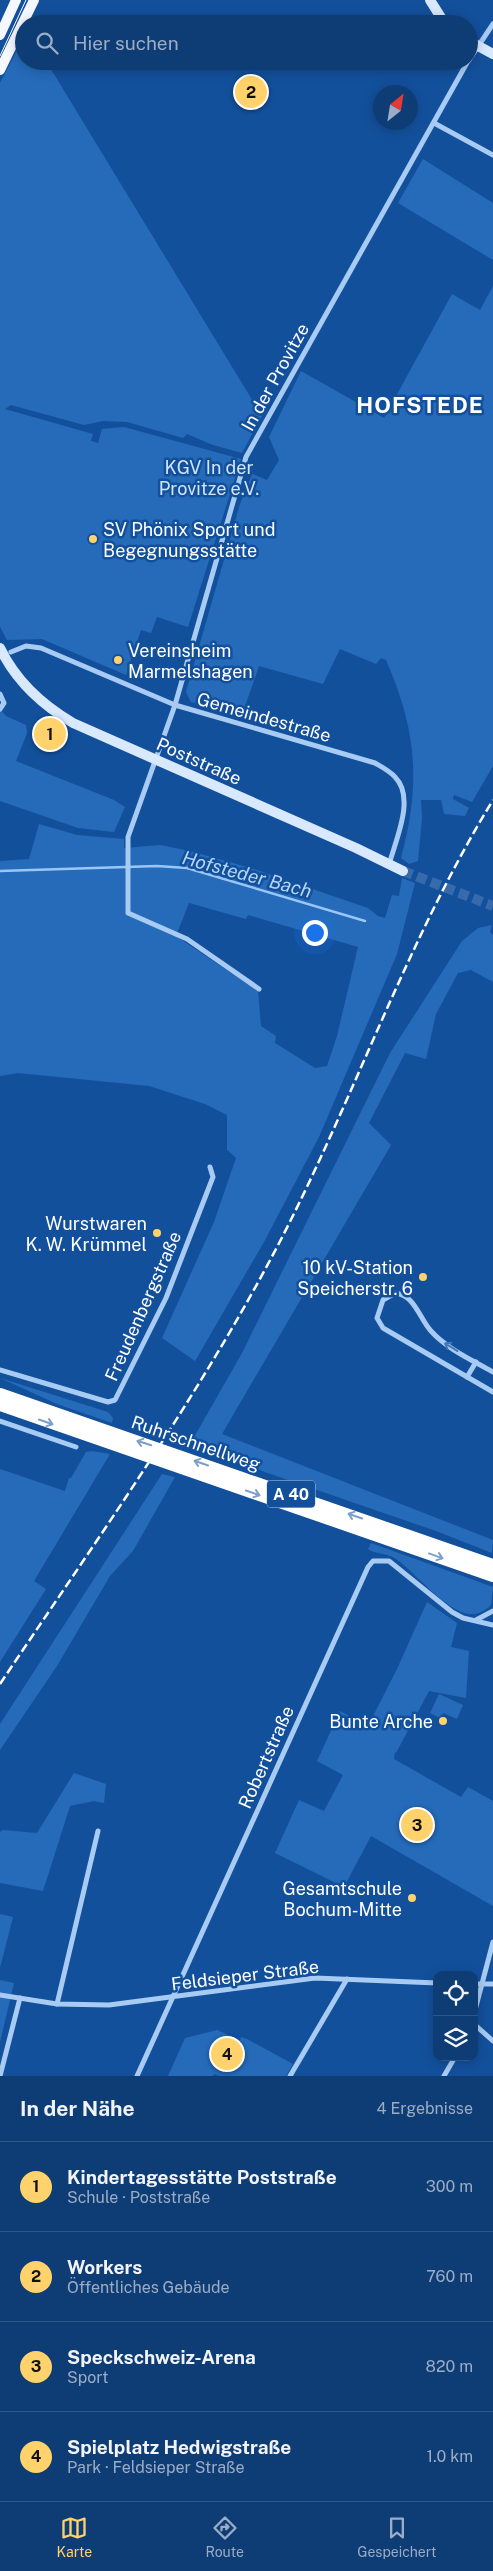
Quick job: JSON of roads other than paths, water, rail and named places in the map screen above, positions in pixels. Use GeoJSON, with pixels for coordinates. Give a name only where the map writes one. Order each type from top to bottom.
{"type":"FeatureCollection","features":[{"type":"Feature","properties":{"kind":"highway"},"geometry":{"type":"LineString","coordinates":[[0,1385],[72,1418]]}},
{"type":"Feature","properties":{"kind":"highway","name":"Ruhrschnellweg"},"geometry":{"type":"LineString","coordinates":[[0,1394],[72,1418],[105,1436]]}},
{"type":"Feature","properties":{"kind":"highway","name":"Ruhrschnellweg"},"geometry":{"type":"LineString","coordinates":[[0,1405],[178,1460],[490,1570]]}},
{"type":"Feature","properties":{"kind":"main road"},"geometry":{"type":"LineString","coordinates":[[0,35],[16,0]]}},
{"type":"Feature","properties":{"kind":"main road"},"geometry":{"type":"LineString","coordinates":[[27,15],[34,0]]}},
{"type":"Feature","properties":{"kind":"main road"},"geometry":{"type":"LineString","coordinates":[[0,70],[15,39]]}},
{"type":"Feature","properties":{"kind":"street"},"geometry":{"type":"LineString","coordinates":[[430,0],[439,15]]}},
{"type":"Feature","properties":{"kind":"street","name":"In der Provitze"},"geometry":{"type":"LineString","coordinates":[[478,38],[493,24]]}},
{"type":"Feature","properties":{"kind":"street"},"geometry":{"type":"LineString","coordinates":[[478,46],[493,54]]}},
{"type":"Feature","properties":{"kind":"street","name":"In der Provitze"},"geometry":{"type":"LineString","coordinates":[[258,989],[187,939],[128,913],[128,837],[157,761],[175,705],[246,457],[463,70]]}},
{"type":"Feature","properties":{"kind":"street"},"geometry":{"type":"LineString","coordinates":[[434,123],[493,155]]}},
{"type":"Feature","properties":{"kind":"street","name":"Gemeindestraße"},"geometry":{"type":"LineString","coordinates":[[3,652],[26,646],[41,648],[175,705],[375,763],[395,777],[404,796],[404,807],[388,865]]}},
{"type":"Feature","properties":{"kind":"street","name":"Poststraße"},"geometry":{"type":"LineString","coordinates":[[3,652],[24,685],[58,714],[85,729],[356,848],[403,871]]}},
{"type":"Feature","properties":{"kind":"street"},"geometry":{"type":"LineString","coordinates":[[0,694],[4,703],[0,710]]}},
{"type":"Feature","properties":{"kind":"street","name":"Freudenbergstraße"},"geometry":{"type":"LineString","coordinates":[[0,1370],[108,1402],[115,1400],[166,1298],[213,1178],[210,1167]]}},
{"type":"Feature","properties":{"kind":"street"},"geometry":{"type":"LineString","coordinates":[[493,1372],[438,1338],[422,1319],[411,1300],[405,1295],[395,1293],[383,1300],[377,1318],[383,1328],[493,1392]]}},
{"type":"Feature","properties":{"kind":"street"},"geometry":{"type":"LineString","coordinates":[[467,1377],[476,1362]]}},
{"type":"Feature","properties":{"kind":"street"},"geometry":{"type":"LineString","coordinates":[[0,1421],[76,1447]]}},
{"type":"Feature","properties":{"kind":"street","name":"Robertstraße"},"geometry":{"type":"LineString","coordinates":[[137,2076],[171,1997],[368,1567],[373,1561],[389,1561],[452,1612],[463,1618],[493,1625]]}},
{"type":"Feature","properties":{"kind":"street"},"geometry":{"type":"LineString","coordinates":[[474,1620],[493,1611]]}},
{"type":"Feature","properties":{"kind":"street"},"geometry":{"type":"LineString","coordinates":[[58,2004],[98,1831]]}},
{"type":"Feature","properties":{"kind":"street"},"geometry":{"type":"LineString","coordinates":[[478,2002],[493,1945]]}},
{"type":"Feature","properties":{"kind":"street","name":"Feldsieper Straße"},"geometry":{"type":"LineString","coordinates":[[0,1995],[58,2004],[109,2005],[315,1978],[433,1983]]}},
{"type":"Feature","properties":{"kind":"street"},"geometry":{"type":"LineString","coordinates":[[290,2076],[347,1979]]}},
{"type":"Feature","properties":{"kind":"street"},"geometry":{"type":"LineString","coordinates":[[478,1984],[493,1984]]}},
{"type":"Feature","properties":{"kind":"street"},"geometry":{"type":"LineString","coordinates":[[0,2076],[20,1998]]}},
{"type":"Feature","properties":{"kind":"street"},"geometry":{"type":"LineString","coordinates":[[478,2027],[493,2040]]}},
{"type":"Feature","properties":{"kind":"street"},"geometry":{"type":"LineString","coordinates":[[444,2076],[453,2061]]}},
{"type":"Feature","properties":{"kind":"waterway","name":"Hofsteder Bach"},"geometry":{"type":"LineString","coordinates":[[0,871],[157,866],[187,868],[365,921]]}},
{"type":"Feature","properties":{"kind":"tunnel"},"geometry":{"type":"LineString","coordinates":[[403,871],[493,906]]}},
{"type":"Feature","properties":{"kind":"tram line"},"geometry":{"type":"LineString","coordinates":[[19,15],[26,0]]}},
{"type":"Feature","properties":{"kind":"tram line"},"geometry":{"type":"LineString","coordinates":[[0,56],[15,24]]}},
{"type":"Feature","properties":{"kind":"railway"},"geometry":{"type":"LineString","coordinates":[[0,1684],[144,1470],[245,1306],[304,1193],[433,909],[493,800]]}},
{"type":"Feature","properties":{"kind":"place","name":"Workers"},"geometry":{"type":"Point","coordinates":[251,92]}},
{"type":"Feature","properties":{"kind":"place","name":"SV Phönix Sport und Begegnungsstätte"},"geometry":{"type":"Point","coordinates":[93,539]}},
{"type":"Feature","properties":{"kind":"place","name":"Vereinsheim Marmelshagen"},"geometry":{"type":"Point","coordinates":[118,660]}},
{"type":"Feature","properties":{"kind":"place","name":"Kindertagesstätte Poststraße"},"geometry":{"type":"Point","coordinates":[50,734]}},
{"type":"Feature","properties":{"kind":"place","name":"Wurstwaren K. W. Krümmel"},"geometry":{"type":"Point","coordinates":[157,1233]}},
{"type":"Feature","properties":{"kind":"place","name":"10 kV-Station Speicherstr. 6"},"geometry":{"type":"Point","coordinates":[423,1277]}},
{"type":"Feature","properties":{"kind":"place","name":"Bunte Arche"},"geometry":{"type":"Point","coordinates":[443,1721]}},
{"type":"Feature","properties":{"kind":"place","name":"Speckschweiz-Arena"},"geometry":{"type":"Point","coordinates":[417,1825]}},
{"type":"Feature","properties":{"kind":"place","name":"Gesamtschule Bochum-Mitte"},"geometry":{"type":"Point","coordinates":[412,1898]}},
{"type":"Feature","properties":{"kind":"place","name":"Spielplatz Hedwigstraße"},"geometry":{"type":"Point","coordinates":[227,2054]}},
{"type":"Feature","properties":{"kind":"district","name":"HOFSTEDE"},"geometry":{"type":"Point","coordinates":[420,405]}},
{"type":"Feature","properties":{"kind":"park label","name":"KGV In der Provitze e.V."},"geometry":{"type":"Point","coordinates":[209,477]}}]}
